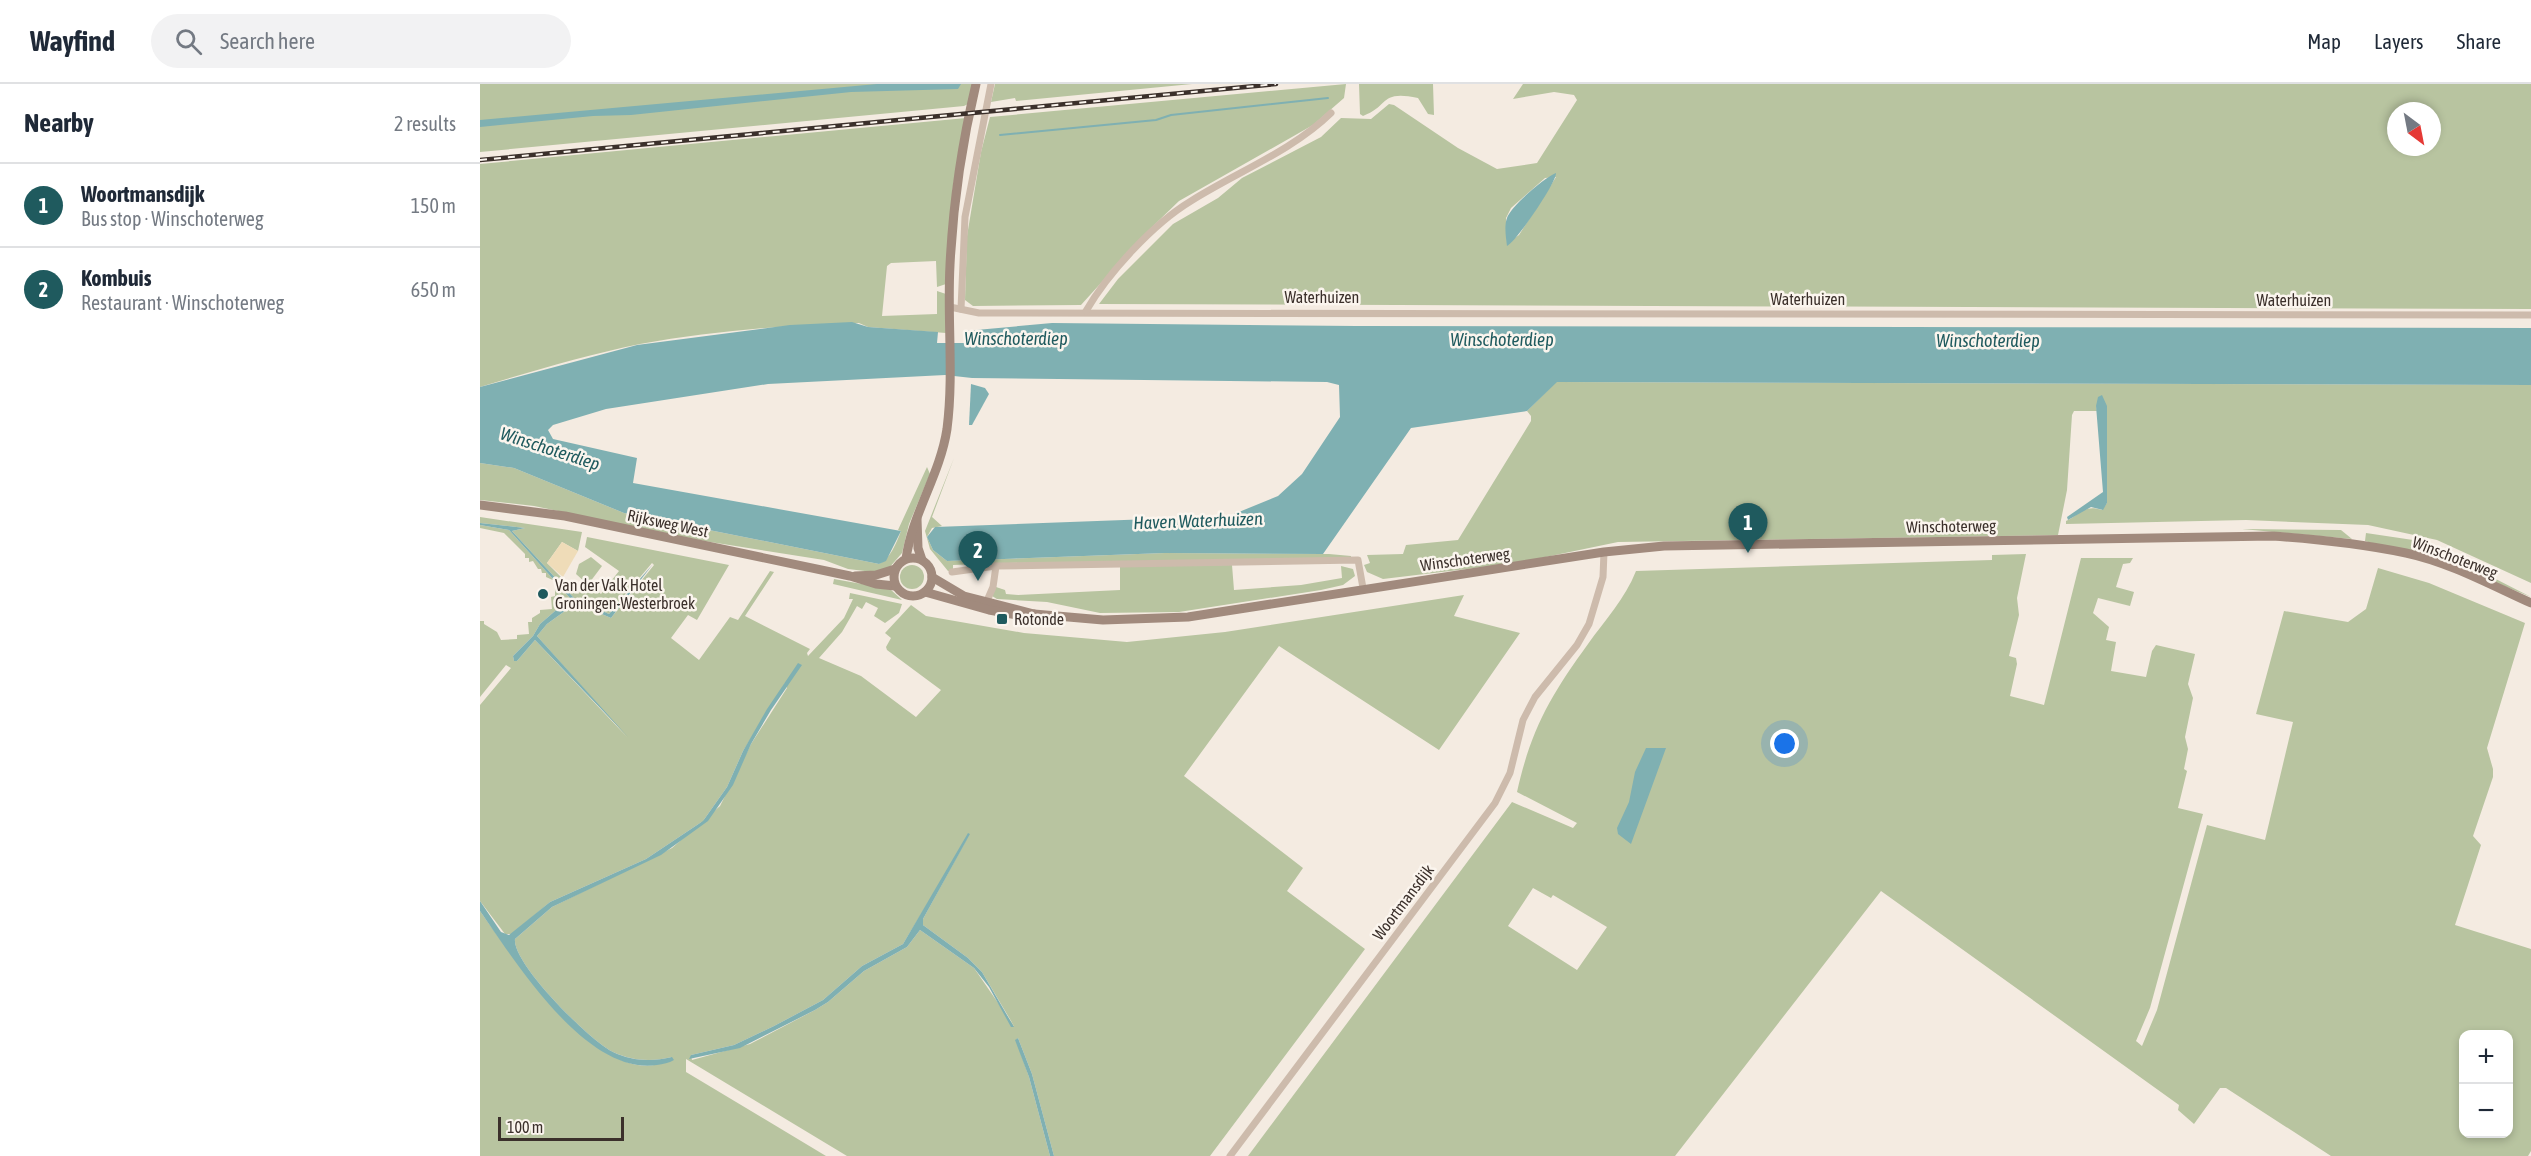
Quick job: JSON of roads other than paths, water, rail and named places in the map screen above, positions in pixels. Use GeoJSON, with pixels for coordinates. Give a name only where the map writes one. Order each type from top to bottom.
{"type":"FeatureCollection","features":[{"type":"Feature","properties":{"kind":"main road"},"geometry":{"type":"LineString","coordinates":[[917,519],[918,548],[932,577],[925,591],[908,596],[896,586],[895,569],[906,559],[912,527],[917,519],[944,443],[951,376],[950,266],[957,181],[976,84]]}},
{"type":"Feature","properties":{"kind":"main road","name":"Rijksweg West"},"geometry":{"type":"LineString","coordinates":[[480,505],[565,516],[850,576],[876,584],[896,586]]}},
{"type":"Feature","properties":{"kind":"main road","name":"Winschoterweg"},"geometry":{"type":"LineString","coordinates":[[932,577],[954,591],[986,603],[1034,614],[1103,620],[1188,617],[1604,552],[1675,546],[2272,536],[2321,540],[2408,553],[2447,566],[2531,603]]}},
{"type":"Feature","properties":{"kind":"main road"},"geometry":{"type":"LineString","coordinates":[[906,559],[922,560]]}},
{"type":"Feature","properties":{"kind":"main road","name":"Rijksweg West"},"geometry":{"type":"LineString","coordinates":[[850,576],[876,574],[895,569]]}},
{"type":"Feature","properties":{"kind":"main road","name":"Winschoterweg"},"geometry":{"type":"LineString","coordinates":[[925,591],[989,610],[1022,616],[1034,614]]}},
{"type":"Feature","properties":{"kind":"street"},"geometry":{"type":"LineString","coordinates":[[961,309],[965,217],[991,84]]}},
{"type":"Feature","properties":{"kind":"street"},"geometry":{"type":"LineString","coordinates":[[1086,311],[1106,284],[1163,221],[1189,202],[1310,132],[1331,113]]}},
{"type":"Feature","properties":{"kind":"street","name":"Waterhuizen"},"geometry":{"type":"LineString","coordinates":[[950,307],[979,313],[1086,311],[2531,315]]}},
{"type":"Feature","properties":{"kind":"street","name":"Woortmansdijk"},"geometry":{"type":"LineString","coordinates":[[1230,1156],[1495,803],[1510,773],[1523,720],[1535,697],[1577,645],[1589,624],[1603,577],[1604,552]]}},
{"type":"Feature","properties":{"kind":"street"},"geometry":{"type":"LineString","coordinates":[[952,572],[996,566],[1358,560],[1363,588]]}},
{"type":"Feature","properties":{"kind":"street"},"geometry":{"type":"LineString","coordinates":[[986,603],[993,587],[996,566]]}},
{"type":"Feature","properties":{"kind":"water"},"geometry":{"type":"Polygon","coordinates":[[[877,84],[961,84],[958,89],[851,92],[631,115],[593,116],[480,127],[480,120],[877,84]]]}},
{"type":"Feature","properties":{"kind":"water"},"geometry":{"type":"Polygon","coordinates":[[[1556,173],[1555,179],[1535,211],[1519,234],[1507,246],[1507,218],[1514,207],[1544,180],[1556,173]]]}},
{"type":"Feature","properties":{"kind":"water"},"geometry":{"type":"Polygon","coordinates":[[[852,322],[868,327],[938,332],[937,343],[965,343],[965,331],[1052,323],[1356,326],[2531,328],[2531,385],[1557,382],[1527,411],[1411,428],[1323,554],[1165,553],[947,561],[933,550],[927,537],[935,527],[1151,519],[1217,521],[1278,496],[1302,474],[1340,417],[1339,385],[1327,382],[972,378],[945,375],[768,384],[606,409],[553,425],[548,430],[553,439],[637,458],[633,483],[901,531],[886,561],[879,564],[624,513],[514,468],[480,463],[480,387],[637,345],[790,325],[852,322]]]}},
{"type":"Feature","properties":{"kind":"water"},"geometry":{"type":"Polygon","coordinates":[[[971,384],[985,388],[989,394],[972,425],[969,425],[971,384]]]}},
{"type":"Feature","properties":{"kind":"water"},"geometry":{"type":"Polygon","coordinates":[[[2102,395],[2107,406],[2107,503],[2103,510],[2091,507],[2068,520],[2067,517],[2103,492],[2096,406],[2098,397],[2102,395]]]}},
{"type":"Feature","properties":{"kind":"water"},"geometry":{"type":"Polygon","coordinates":[[[480,523],[525,528],[512,531],[574,598],[609,614],[653,564],[611,618],[576,603],[547,624],[537,636],[628,737],[535,640],[517,661],[514,661],[513,656],[533,636],[540,624],[570,598],[509,530],[480,525],[480,523]]]}},
{"type":"Feature","properties":{"kind":"water"},"geometry":{"type":"Polygon","coordinates":[[[798,663],[802,665],[771,710],[751,744],[733,785],[708,821],[661,855],[552,907],[515,939],[517,950],[539,982],[571,1018],[602,1045],[613,1052],[634,1059],[657,1060],[672,1057],[674,1060],[657,1065],[630,1064],[604,1053],[579,1034],[533,985],[480,911],[480,901],[501,932],[509,935],[550,902],[646,859],[703,821],[727,787],[743,751],[767,709],[798,663]]]}},
{"type":"Feature","properties":{"kind":"water"},"geometry":{"type":"Polygon","coordinates":[[[1646,748],[1666,748],[1631,844],[1618,834],[1617,828],[1629,802],[1635,772],[1646,748]]]}},
{"type":"Feature","properties":{"kind":"water"},"geometry":{"type":"Polygon","coordinates":[[[968,833],[970,834],[923,919],[923,925],[968,958],[982,972],[1014,1027],[1011,1027],[989,987],[974,968],[920,930],[907,947],[864,971],[828,1002],[815,1010],[740,1048],[689,1059],[691,1055],[734,1045],[823,1000],[862,966],[903,944],[968,833]]]}},
{"type":"Feature","properties":{"kind":"water"},"geometry":{"type":"Polygon","coordinates":[[[1018,1038],[1032,1074],[1054,1156],[1050,1156],[1029,1077],[1015,1040],[1018,1038]]]}},
{"type":"Feature","properties":{"kind":"waterway"},"geometry":{"type":"LineString","coordinates":[[1000,135],[1156,120],[1171,115],[1328,98]]}},
{"type":"Feature","properties":{"kind":"railway"},"geometry":{"type":"LineString","coordinates":[[480,160],[1276,84]]}},
{"type":"Feature","properties":{"kind":"place","name":"Woortmansdijk"},"geometry":{"type":"Point","coordinates":[1748,553]}},
{"type":"Feature","properties":{"kind":"place","name":"Kombuis"},"geometry":{"type":"Point","coordinates":[978,581]}},
{"type":"Feature","properties":{"kind":"place","name":"Van der Valk Hotel Groningen-Westerbroek"},"geometry":{"type":"Point","coordinates":[543,594]}},
{"type":"Feature","properties":{"kind":"place","name":"Rotonde"},"geometry":{"type":"Point","coordinates":[1002,619]}},
{"type":"Feature","properties":{"kind":"water label","name":"Winschoterdiep"},"geometry":{"type":"Point","coordinates":[1016,339]}},
{"type":"Feature","properties":{"kind":"water label","name":"Winschoterdiep"},"geometry":{"type":"Point","coordinates":[1502,340]}},
{"type":"Feature","properties":{"kind":"water label","name":"Winschoterdiep"},"geometry":{"type":"Point","coordinates":[1988,341]}},
{"type":"Feature","properties":{"kind":"water label","name":"Winschoterdiep"},"geometry":{"type":"Point","coordinates":[550,449]}},
{"type":"Feature","properties":{"kind":"water label","name":"Haven Waterhuizen"},"geometry":{"type":"Point","coordinates":[1198,521]}}]}
